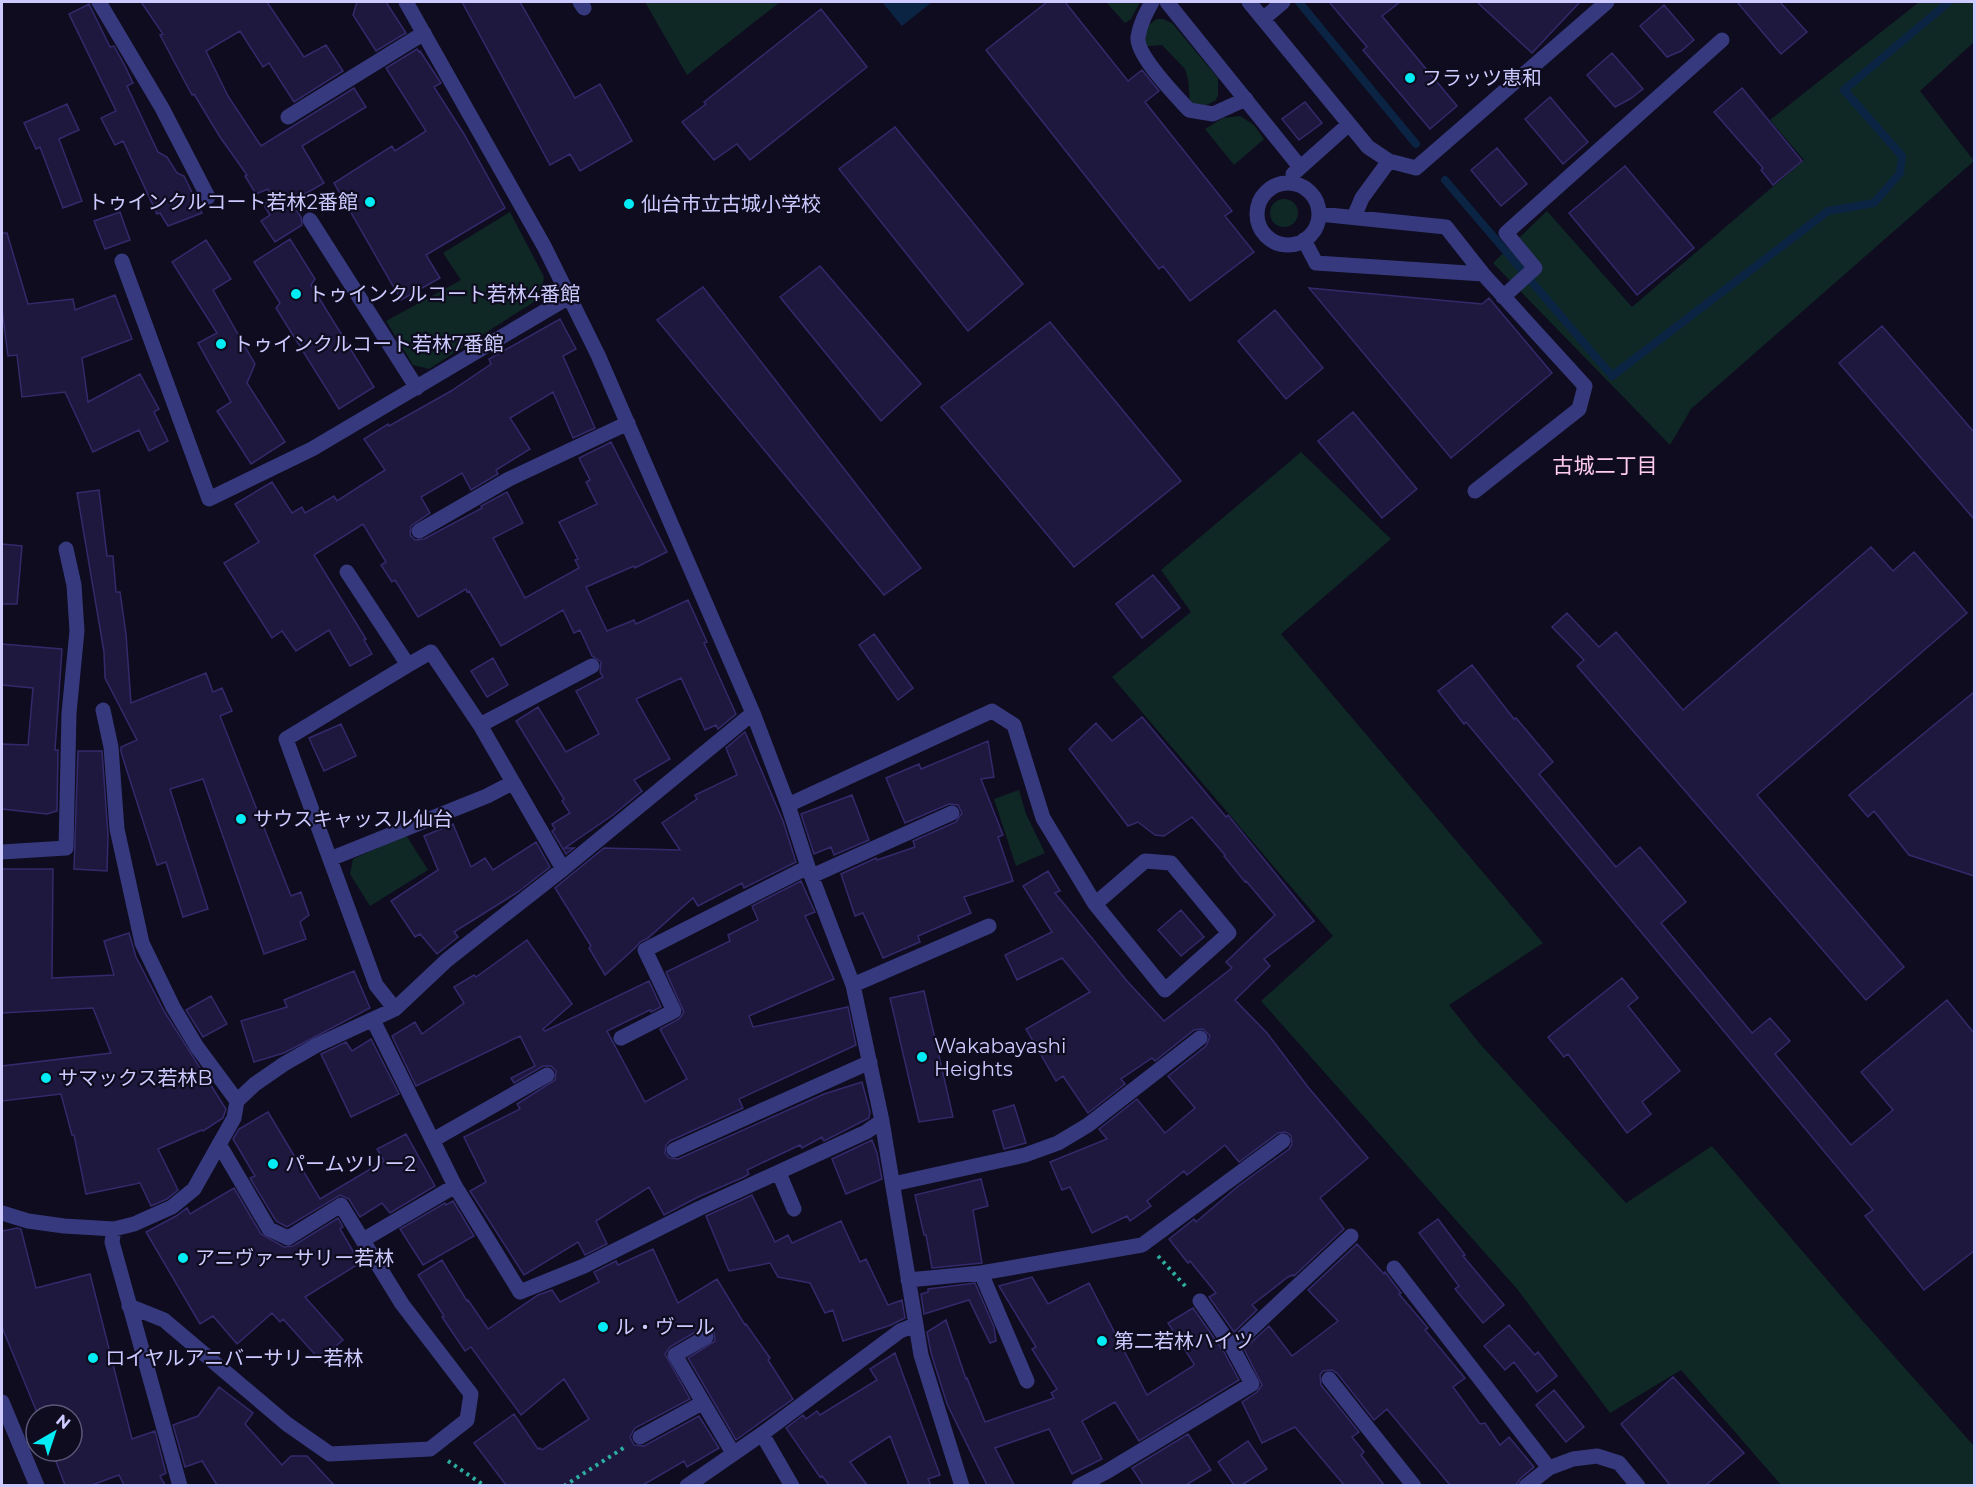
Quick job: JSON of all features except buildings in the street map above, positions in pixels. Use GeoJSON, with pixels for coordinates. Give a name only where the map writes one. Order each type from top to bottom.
{"type":"FeatureCollection","features":[{"type":"Feature","properties":{"kind":"street"},"geometry":{"type":"LineString","coordinates":[[99,2],[162,108],[208,197]]}},
{"type":"Feature","properties":{"kind":"street"},"geometry":{"type":"LineString","coordinates":[[406,2],[544,246],[598,355],[753,713],[788,805],[810,872],[853,985],[882,1121],[921,1355],[962,1485]]}},
{"type":"Feature","properties":{"kind":"street"},"geometry":{"type":"LineString","coordinates":[[1152,2],[1144,16],[1137,39],[1146,60],[1189,110],[1213,114],[1246,99]]}},
{"type":"Feature","properties":{"kind":"street"},"geometry":{"type":"LineString","coordinates":[[1167,2],[1300,167]]}},
{"type":"Feature","properties":{"kind":"street"},"geometry":{"type":"LineString","coordinates":[[1249,2],[1368,147],[1389,162],[1416,168],[1607,2]]}},
{"type":"Feature","properties":{"kind":"street"},"geometry":{"type":"LineString","coordinates":[[1263,19],[1283,2]]}},
{"type":"Feature","properties":{"kind":"street"},"geometry":{"type":"LineString","coordinates":[[288,117],[424,33]]}},
{"type":"Feature","properties":{"kind":"street"},"geometry":{"type":"LineString","coordinates":[[1503,297],[1535,268],[1506,233],[1722,40]]}},
{"type":"Feature","properties":{"kind":"street"},"geometry":{"type":"LineString","coordinates":[[1284,183],[1294,183],[1304,187],[1312,194],[1319,214],[1312,233],[1304,240],[1294,244],[1274,241],[1265,235],[1257,218],[1260,199],[1266,191],[1284,183],[1349,124]]}},
{"type":"Feature","properties":{"kind":"street"},"geometry":{"type":"LineString","coordinates":[[1354,218],[1362,198],[1389,162]]}},
{"type":"Feature","properties":{"kind":"street"},"geometry":{"type":"LineString","coordinates":[[1319,214],[1446,227],[1503,297],[1585,386],[1579,409],[1475,491]]}},
{"type":"Feature","properties":{"kind":"street"},"geometry":{"type":"LineString","coordinates":[[310,220],[417,388]]}},
{"type":"Feature","properties":{"kind":"street"},"geometry":{"type":"LineString","coordinates":[[1304,240],[1316,263],[1483,274]]}},
{"type":"Feature","properties":{"kind":"street"},"geometry":{"type":"LineString","coordinates":[[122,261],[209,499],[312,449],[568,297]]}},
{"type":"Feature","properties":{"kind":"street"},"geometry":{"type":"LineString","coordinates":[[419,531],[509,480],[628,423]]}},
{"type":"Feature","properties":{"kind":"street"},"geometry":{"type":"LineString","coordinates":[[2,852],[66,848],[69,713],[77,631],[74,585],[66,549]]}},
{"type":"Feature","properties":{"kind":"street"},"geometry":{"type":"LineString","coordinates":[[347,572],[408,665]]}},
{"type":"Feature","properties":{"kind":"street"},"geometry":{"type":"LineString","coordinates":[[395,1009],[376,985],[286,739],[431,652],[480,725],[563,869]]}},
{"type":"Feature","properties":{"kind":"street"},"geometry":{"type":"LineString","coordinates":[[480,725],[592,666]]}},
{"type":"Feature","properties":{"kind":"street"},"geometry":{"type":"LineString","coordinates":[[103,710],[111,747],[117,830],[142,943],[173,1007],[196,1047],[237,1101]]}},
{"type":"Feature","properties":{"kind":"street"},"geometry":{"type":"LineString","coordinates":[[788,805],[992,711],[1014,725],[1043,818],[1095,904],[1165,990],[1229,933],[1171,863],[1145,861],[1095,904]]}},
{"type":"Feature","properties":{"kind":"street"},"geometry":{"type":"LineString","coordinates":[[2,1213],[28,1221],[114,1229],[134,1224],[172,1207],[194,1189],[234,1118],[237,1101],[255,1084],[284,1064],[317,1046],[395,1009],[447,960],[563,869],[753,713]]}},
{"type":"Feature","properties":{"kind":"street"},"geometry":{"type":"LineString","coordinates":[[330,860],[487,796],[512,783]]}},
{"type":"Feature","properties":{"kind":"street"},"geometry":{"type":"LineString","coordinates":[[621,1038],[674,1011],[645,950],[810,872],[952,813]]}},
{"type":"Feature","properties":{"kind":"street"},"geometry":{"type":"LineString","coordinates":[[853,985],[989,926]]}},
{"type":"Feature","properties":{"kind":"street"},"geometry":{"type":"LineString","coordinates":[[373,1020],[454,1186],[520,1292],[584,1266],[698,1209],[866,1132],[882,1121]]}},
{"type":"Feature","properties":{"kind":"street"},"geometry":{"type":"LineString","coordinates":[[893,1184],[1025,1155],[1058,1143],[1088,1125],[1200,1038]]}},
{"type":"Feature","properties":{"kind":"street"},"geometry":{"type":"LineString","coordinates":[[674,1150],[870,1062]]}},
{"type":"Feature","properties":{"kind":"street"},"geometry":{"type":"LineString","coordinates":[[433,1140],[547,1075]]}},
{"type":"Feature","properties":{"kind":"street"},"geometry":{"type":"LineString","coordinates":[[908,1280],[981,1273],[1142,1245],[1283,1141]]}},
{"type":"Feature","properties":{"kind":"street"},"geometry":{"type":"LineString","coordinates":[[129,1306],[164,1320],[287,1424],[330,1454],[430,1449],[467,1420],[471,1394],[402,1304],[340,1205],[288,1238],[269,1229],[219,1144]]}},
{"type":"Feature","properties":{"kind":"street"},"geometry":{"type":"LineString","coordinates":[[779,1173],[794,1209]]}},
{"type":"Feature","properties":{"kind":"street"},"geometry":{"type":"LineString","coordinates":[[363,1240],[454,1186]]}},
{"type":"Feature","properties":{"kind":"street"},"geometry":{"type":"LineString","coordinates":[[114,1229],[112,1242],[180,1485]]}},
{"type":"Feature","properties":{"kind":"street"},"geometry":{"type":"LineString","coordinates":[[1232,1347],[1351,1236]]}},
{"type":"Feature","properties":{"kind":"street"},"geometry":{"type":"LineString","coordinates":[[1394,1269],[1549,1468]]}},
{"type":"Feature","properties":{"kind":"street"},"geometry":{"type":"LineString","coordinates":[[981,1273],[1027,1380]]}},
{"type":"Feature","properties":{"kind":"street"},"geometry":{"type":"LineString","coordinates":[[1079,1485],[1109,1479],[1251,1384],[1232,1347],[1200,1301]]}},
{"type":"Feature","properties":{"kind":"street"},"geometry":{"type":"LineString","coordinates":[[687,1485],[762,1434],[900,1331],[915,1324]]}},
{"type":"Feature","properties":{"kind":"street"},"geometry":{"type":"LineString","coordinates":[[706,1337],[675,1355],[733,1453]]}},
{"type":"Feature","properties":{"kind":"street"},"geometry":{"type":"LineString","coordinates":[[1329,1378],[1414,1485]]}},
{"type":"Feature","properties":{"kind":"street"},"geometry":{"type":"LineString","coordinates":[[2,1402],[38,1485]]}},
{"type":"Feature","properties":{"kind":"street"},"geometry":{"type":"LineString","coordinates":[[640,1437],[702,1403]]}},
{"type":"Feature","properties":{"kind":"street"},"geometry":{"type":"LineString","coordinates":[[762,1434],[792,1485]]}},
{"type":"Feature","properties":{"kind":"street"},"geometry":{"type":"LineString","coordinates":[[1526,1485],[1549,1468],[1573,1459],[1597,1456],[1619,1462],[1638,1485]]}},
{"type":"Feature","properties":{"kind":"path"},"geometry":{"type":"LineString","coordinates":[[1142,1245],[1154,1251],[1176,1278],[1200,1301]]}},
{"type":"Feature","properties":{"kind":"path"},"geometry":{"type":"LineString","coordinates":[[564,1485],[640,1437]]}},
{"type":"Feature","properties":{"kind":"path"},"geometry":{"type":"LineString","coordinates":[[430,1449],[485,1485]]}},
{"type":"Feature","properties":{"kind":"green space"},"geometry":{"type":"Polygon","coordinates":[[[645,2],[780,2],[687,75],[645,2]]]}},
{"type":"Feature","properties":{"kind":"green space"},"geometry":{"type":"Polygon","coordinates":[[[1106,2],[1140,2],[1131,19],[1125,23],[1106,2]]]}},
{"type":"Feature","properties":{"kind":"green space"},"geometry":{"type":"Polygon","coordinates":[[[1919,2],[1974,2],[1974,42],[1920,91],[1974,161],[1691,409],[1670,445],[1493,263],[1547,211],[1632,307],[1804,160],[1770,120],[1919,2]]]}},
{"type":"Feature","properties":{"kind":"green space"},"geometry":{"type":"Polygon","coordinates":[[[1157,19],[1172,23],[1218,78],[1216,100],[1203,107],[1190,104],[1185,69],[1162,45],[1147,46],[1146,31],[1157,19]]]}},
{"type":"Feature","properties":{"kind":"green space"},"geometry":{"type":"Polygon","coordinates":[[[1240,116],[1254,125],[1264,139],[1234,165],[1205,129],[1223,118],[1240,116]]]}},
{"type":"Feature","properties":{"kind":"green space"},"geometry":{"type":"Polygon","coordinates":[[[1284,199],[1294,203],[1298,213],[1294,223],[1284,227],[1274,223],[1270,213],[1274,203],[1284,199]]]}},
{"type":"Feature","properties":{"kind":"green space"},"geometry":{"type":"Polygon","coordinates":[[[510,212],[544,277],[540,298],[429,369],[413,365],[386,321],[461,280],[443,253],[510,212]]]}},
{"type":"Feature","properties":{"kind":"green space"},"geometry":{"type":"Polygon","coordinates":[[[1301,452],[1391,539],[1281,634],[1543,943],[1449,1005],[1480,1044],[1626,1203],[1712,1146],[1974,1446],[1974,1485],[1781,1485],[1681,1370],[1610,1413],[1518,1290],[1261,1001],[1333,936],[1112,677],[1191,612],[1161,570],[1301,452]]]}},
{"type":"Feature","properties":{"kind":"green space"},"geometry":{"type":"Polygon","coordinates":[[[1019,790],[1026,814],[1045,853],[1016,866],[994,799],[1019,790]]]}},
{"type":"Feature","properties":{"kind":"green space"},"geometry":{"type":"Polygon","coordinates":[[[406,835],[428,870],[370,906],[350,874],[353,859],[406,835]]]}},
{"type":"Feature","properties":{"kind":"water"},"geometry":{"type":"Polygon","coordinates":[[[882,2],[932,2],[902,26],[882,2]]]}},
{"type":"Feature","properties":{"kind":"waterway"},"geometry":{"type":"LineString","coordinates":[[1299,2],[1416,144]]}},
{"type":"Feature","properties":{"kind":"waterway"},"geometry":{"type":"LineString","coordinates":[[1445,180],[1612,376],[1828,211],[1874,203],[1900,173],[1902,156],[1844,90],[1949,2]]}},
{"type":"Feature","properties":{"kind":"place","name":"フラッツ恵和"},"geometry":{"type":"Point","coordinates":[1410,78]}},
{"type":"Feature","properties":{"kind":"place","name":"トゥインクルコート若林2番館"},"geometry":{"type":"Point","coordinates":[370,202]}},
{"type":"Feature","properties":{"kind":"place","name":"仙台市立古城小学校"},"geometry":{"type":"Point","coordinates":[629,204]}},
{"type":"Feature","properties":{"kind":"place","name":"トゥインクルコート若林4番館"},"geometry":{"type":"Point","coordinates":[296,294]}},
{"type":"Feature","properties":{"kind":"place","name":"トゥインクルコート若林7番館"},"geometry":{"type":"Point","coordinates":[221,344]}},
{"type":"Feature","properties":{"kind":"place","name":"サウスキャッスル仙台"},"geometry":{"type":"Point","coordinates":[241,819]}},
{"type":"Feature","properties":{"kind":"place","name":"Wakabayashi Heights"},"geometry":{"type":"Point","coordinates":[922,1057]}},
{"type":"Feature","properties":{"kind":"place","name":"サマックス若林B"},"geometry":{"type":"Point","coordinates":[46,1078]}},
{"type":"Feature","properties":{"kind":"place","name":"パームツリー2"},"geometry":{"type":"Point","coordinates":[273,1164]}},
{"type":"Feature","properties":{"kind":"place","name":"アニヴァーサリー若林"},"geometry":{"type":"Point","coordinates":[183,1258]}},
{"type":"Feature","properties":{"kind":"place","name":"ル・ヴール"},"geometry":{"type":"Point","coordinates":[603,1327]}},
{"type":"Feature","properties":{"kind":"place","name":"第二若林ハイツ"},"geometry":{"type":"Point","coordinates":[1102,1341]}},
{"type":"Feature","properties":{"kind":"place","name":"ロイヤルアニバーサリー若林"},"geometry":{"type":"Point","coordinates":[93,1358]}},
{"type":"Feature","properties":{"kind":"district","name":"古城二丁目"},"geometry":{"type":"Point","coordinates":[1605,466]}}]}
